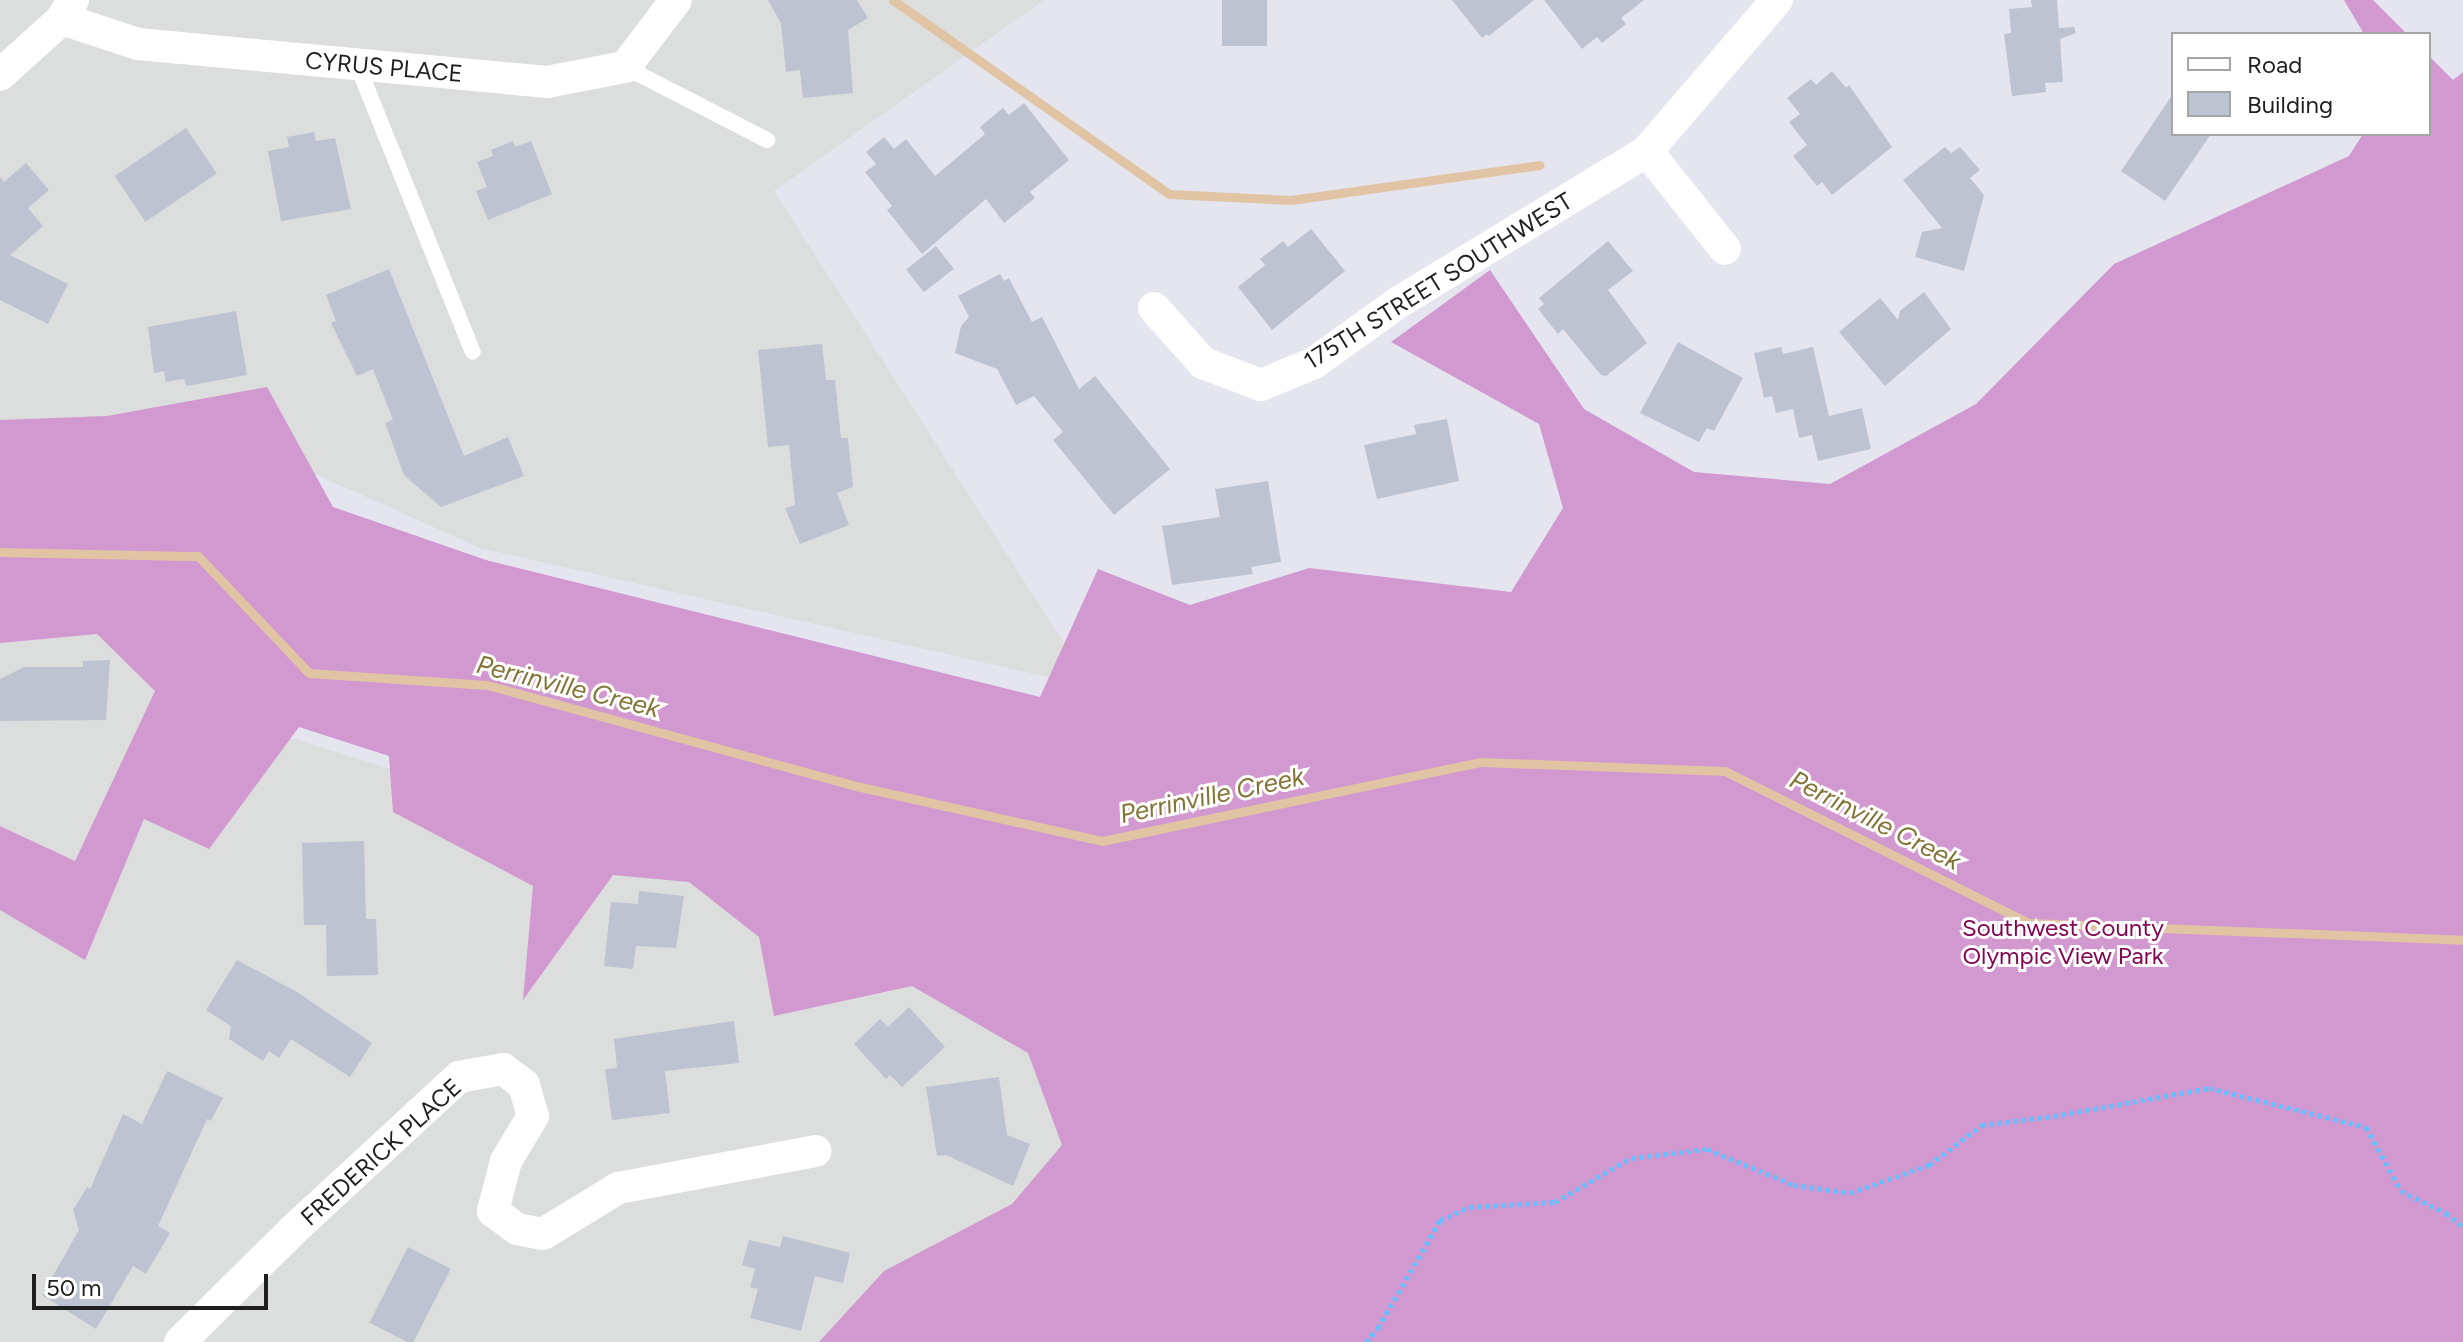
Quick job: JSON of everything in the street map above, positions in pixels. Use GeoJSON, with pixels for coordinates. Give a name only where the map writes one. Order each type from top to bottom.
{"type":"FeatureCollection","features":[{"type":"Feature","properties":{"kind":"street"},"geometry":{"type":"LineString","coordinates":[[625,67],[676,0]]}},
{"type":"Feature","properties":{"kind":"street","name":"175TH STREET SOUTHWEST"},"geometry":{"type":"LineString","coordinates":[[1154,308],[1203,363],[1261,385],[1314,363],[1399,302],[1647,151],[1777,0]]}},
{"type":"Feature","properties":{"kind":"street"},"geometry":{"type":"LineString","coordinates":[[0,75],[67,9]]}},
{"type":"Feature","properties":{"kind":"street","name":"CYRUS PLACE"},"geometry":{"type":"LineString","coordinates":[[67,9],[138,44],[547,82],[625,67]]}},
{"type":"Feature","properties":{"kind":"street"},"geometry":{"type":"LineString","coordinates":[[1647,151],[1725,249]]}},
{"type":"Feature","properties":{"kind":"street","name":"FREDERICK PLACE"},"geometry":{"type":"LineString","coordinates":[[180,1342],[291,1232],[459,1077],[503,1069],[524,1085],[533,1116],[506,1161],[493,1211],[517,1229],[530,1232],[543,1234],[618,1188],[816,1151]]}},
{"type":"Feature","properties":{"kind":"lane"},"geometry":{"type":"LineString","coordinates":[[357,64],[473,352]]}},
{"type":"Feature","properties":{"kind":"lane"},"geometry":{"type":"LineString","coordinates":[[625,67],[767,140]]}},
{"type":"Feature","properties":{"kind":"path"},"geometry":{"type":"LineString","coordinates":[[1366,1342],[1378,1328],[1440,1220],[1469,1207],[1555,1202],[1631,1158],[1707,1149],[1794,1185],[1850,1193],[1929,1165],[1982,1125],[2054,1116],[2209,1088],[2366,1127],[2401,1191],[2446,1213],[2463,1227]]}},
{"type":"Feature","properties":{"kind":"shaded area"},"geometry":{"type":"Polygon","coordinates":[[[0,0],[1044,0],[774,191],[1092,687],[480,548],[264,451],[0,455],[0,0]]]}},
{"type":"Feature","properties":{"kind":"shaded area"},"geometry":{"type":"Polygon","coordinates":[[[112,621],[285,736],[654,851],[1201,1087],[877,1342],[0,1342],[0,628],[112,621]]]}},
{"type":"Feature","properties":{"kind":"green space"},"geometry":{"type":"Polygon","coordinates":[[[2344,0],[2373,0],[2405,32],[2363,32],[2344,0]]]}},
{"type":"Feature","properties":{"kind":"green space","name":"Southwest County Olympic View Park"},"geometry":{"type":"Polygon","coordinates":[[[2431,58],[2453,80],[2463,72],[2463,1342],[819,1342],[884,1271],[1012,1204],[1062,1145],[1028,1053],[912,986],[774,1016],[759,937],[689,882],[613,875],[523,1000],[533,886],[393,812],[389,756],[299,727],[209,849],[144,819],[85,960],[0,910],[0,826],[75,861],[155,691],[97,634],[0,643],[0,420],[107,416],[267,387],[333,507],[486,560],[1040,697],[1098,569],[1190,605],[1309,568],[1511,592],[1563,508],[1539,424],[1391,342],[1490,270],[1584,409],[1694,472],[1830,484],[1976,404],[2114,264],[2349,156],[2362,136],[2431,136],[2431,58]]]}},
{"type":"Feature","properties":{"kind":"building"},"geometry":{"type":"Polygon","coordinates":[[[768,0],[857,0],[868,18],[848,30],[853,93],[803,98],[800,70],[786,72],[781,23],[768,0]]]}},
{"type":"Feature","properties":{"kind":"building"},"geometry":{"type":"Polygon","coordinates":[[[1222,0],[1267,0],[1267,46],[1222,46],[1222,0]]]}},
{"type":"Feature","properties":{"kind":"building"},"geometry":{"type":"Polygon","coordinates":[[[1452,0],[1534,0],[1489,36],[1487,34],[1482,38],[1452,0]]]}},
{"type":"Feature","properties":{"kind":"building"},"geometry":{"type":"Polygon","coordinates":[[[1544,0],[1644,0],[1621,18],[1626,24],[1602,43],[1597,37],[1582,49],[1544,0]]]}},
{"type":"Feature","properties":{"kind":"building"},"geometry":{"type":"Polygon","coordinates":[[[2031,0],[2057,0],[2059,28],[2074,27],[2076,33],[2060,39],[2063,82],[2045,83],[2046,92],[2012,96],[2004,34],[2011,33],[2009,9],[2032,7],[2031,0]]]}},
{"type":"Feature","properties":{"kind":"building"},"geometry":{"type":"Polygon","coordinates":[[[1832,71],[1846,88],[1849,85],[1892,147],[1832,195],[1822,182],[1817,186],[1793,156],[1807,145],[1789,122],[1800,114],[1787,98],[1811,79],[1816,85],[1832,71]]]}},
{"type":"Feature","properties":{"kind":"building"},"geometry":{"type":"Polygon","coordinates":[[[2171,97],[2171,136],[2210,136],[2165,201],[2121,171],[2171,97]]]}},
{"type":"Feature","properties":{"kind":"building"},"geometry":{"type":"Polygon","coordinates":[[[1024,103],[1069,160],[1030,192],[1035,198],[1004,223],[986,199],[922,254],[887,210],[892,206],[865,172],[876,164],[866,152],[884,137],[894,149],[906,139],[935,176],[985,134],[980,127],[1003,108],[1009,115],[1024,103]]]}},
{"type":"Feature","properties":{"kind":"building"},"geometry":{"type":"Polygon","coordinates":[[[186,128],[217,174],[145,222],[115,176],[186,128]]]}},
{"type":"Feature","properties":{"kind":"building"},"geometry":{"type":"Polygon","coordinates":[[[314,132],[316,141],[335,138],[351,209],[281,221],[268,151],[289,147],[287,137],[314,132]]]}},
{"type":"Feature","properties":{"kind":"building"},"geometry":{"type":"Polygon","coordinates":[[[513,141],[515,147],[531,141],[552,194],[488,220],[476,191],[487,187],[477,162],[493,156],[491,150],[513,141]]]}},
{"type":"Feature","properties":{"kind":"building"},"geometry":{"type":"Polygon","coordinates":[[[1945,147],[1951,153],[1960,147],[1980,170],[1970,178],[1984,195],[1964,271],[1915,257],[1922,232],[1942,228],[1903,180],[1945,147]]]}},
{"type":"Feature","properties":{"kind":"building"},"geometry":{"type":"Polygon","coordinates":[[[26,163],[49,190],[28,208],[43,226],[10,255],[68,284],[48,324],[0,300],[0,177],[4,182],[26,163]]]}},
{"type":"Feature","properties":{"kind":"building"},"geometry":{"type":"Polygon","coordinates":[[[1311,229],[1345,271],[1272,330],[1238,287],[1265,265],[1260,259],[1283,241],[1288,247],[1311,229]]]}},
{"type":"Feature","properties":{"kind":"building"},"geometry":{"type":"Polygon","coordinates":[[[1608,241],[1633,271],[1608,290],[1647,343],[1606,376],[1601,375],[1563,329],[1558,334],[1538,309],[1544,304],[1539,298],[1608,241]]]}},
{"type":"Feature","properties":{"kind":"building"},"geometry":{"type":"Polygon","coordinates":[[[936,246],[954,269],[924,292],[906,269],[936,246]]]}},
{"type":"Feature","properties":{"kind":"building"},"geometry":{"type":"Polygon","coordinates":[[[389,269],[464,456],[508,437],[524,476],[441,507],[404,475],[385,423],[393,420],[373,369],[357,376],[331,323],[336,321],[326,295],[389,269]]]}},
{"type":"Feature","properties":{"kind":"building"},"geometry":{"type":"Polygon","coordinates":[[[1000,274],[1004,281],[1009,278],[1032,322],[1042,317],[1079,389],[1095,376],[1170,469],[1114,515],[1053,440],[1063,432],[1034,396],[1016,405],[997,369],[955,353],[961,326],[969,317],[958,296],[1000,274]]]}},
{"type":"Feature","properties":{"kind":"building"},"geometry":{"type":"Polygon","coordinates":[[[1924,292],[1951,329],[1885,386],[1839,332],[1880,298],[1898,320],[1900,311],[1924,292]]]}},
{"type":"Feature","properties":{"kind":"building"},"geometry":{"type":"Polygon","coordinates":[[[236,311],[247,375],[186,386],[184,379],[166,382],[164,371],[154,373],[148,327],[236,311]]]}},
{"type":"Feature","properties":{"kind":"building"},"geometry":{"type":"Polygon","coordinates":[[[1678,342],[1743,378],[1714,431],[1707,428],[1699,442],[1640,413],[1678,342]]]}},
{"type":"Feature","properties":{"kind":"building"},"geometry":{"type":"Polygon","coordinates":[[[822,344],[826,380],[835,380],[841,438],[848,438],[853,487],[837,493],[849,525],[800,544],[785,508],[795,505],[789,445],[768,447],[758,350],[822,344]]]}},
{"type":"Feature","properties":{"kind":"building"},"geometry":{"type":"Polygon","coordinates":[[[1781,347],[1783,354],[1813,347],[1829,416],[1862,408],[1871,449],[1818,461],[1812,435],[1799,438],[1793,409],[1776,413],[1772,396],[1764,398],[1754,353],[1781,347]]]}},
{"type":"Feature","properties":{"kind":"building"},"geometry":{"type":"Polygon","coordinates":[[[1447,419],[1459,481],[1377,499],[1364,445],[1416,434],[1414,425],[1447,419]]]}},
{"type":"Feature","properties":{"kind":"building"},"geometry":{"type":"Polygon","coordinates":[[[1268,481],[1281,562],[1251,567],[1253,574],[1172,585],[1162,526],[1220,517],[1215,489],[1268,481]]]}},
{"type":"Feature","properties":{"kind":"building"},"geometry":{"type":"Polygon","coordinates":[[[110,660],[106,720],[0,721],[0,679],[24,667],[83,667],[83,661],[110,660]]]}},
{"type":"Feature","properties":{"kind":"building"},"geometry":{"type":"Polygon","coordinates":[[[364,841],[366,919],[376,919],[378,975],[327,976],[326,925],[304,925],[302,843],[364,841]]]}},
{"type":"Feature","properties":{"kind":"building"},"geometry":{"type":"Polygon","coordinates":[[[639,891],[684,896],[676,948],[636,946],[633,969],[604,966],[611,902],[638,904],[639,891]]]}},
{"type":"Feature","properties":{"kind":"building"},"geometry":{"type":"Polygon","coordinates":[[[237,960],[297,992],[372,1043],[350,1077],[291,1039],[279,1058],[269,1051],[263,1061],[229,1039],[231,1026],[206,1010],[237,960]]]}},
{"type":"Feature","properties":{"kind":"building"},"geometry":{"type":"Polygon","coordinates":[[[909,1007],[945,1047],[902,1087],[890,1075],[886,1079],[854,1044],[880,1019],[888,1027],[909,1007]]]}},
{"type":"Feature","properties":{"kind":"building"},"geometry":{"type":"Polygon","coordinates":[[[734,1021],[739,1063],[665,1071],[670,1113],[612,1120],[605,1069],[617,1068],[614,1039],[734,1021]]]}},
{"type":"Feature","properties":{"kind":"building"},"geometry":{"type":"Polygon","coordinates":[[[167,1071],[223,1098],[211,1121],[207,1119],[158,1226],[170,1233],[146,1274],[133,1266],[96,1329],[42,1295],[79,1230],[73,1210],[87,1187],[90,1189],[123,1114],[142,1124],[167,1071]]]}},
{"type":"Feature","properties":{"kind":"building"},"geometry":{"type":"Polygon","coordinates":[[[999,1077],[1007,1135],[1030,1144],[1013,1186],[946,1155],[937,1156],[926,1087],[999,1077]]]}},
{"type":"Feature","properties":{"kind":"building"},"geometry":{"type":"Polygon","coordinates":[[[783,1236],[850,1253],[843,1283],[815,1276],[801,1331],[750,1318],[758,1289],[750,1287],[755,1269],[742,1265],[749,1240],[780,1247],[783,1236]]]}},
{"type":"Feature","properties":{"kind":"building"},"geometry":{"type":"Polygon","coordinates":[[[408,1247],[451,1269],[413,1342],[407,1342],[369,1323],[408,1247]]]}},
{"type":"Feature","properties":{"kind":"waterway"},"geometry":{"type":"LineString","coordinates":[[893,0],[1169,194],[1291,200],[1540,165]]}},
{"type":"Feature","properties":{"kind":"waterway","name":"Perrinville Creek"},"geometry":{"type":"LineString","coordinates":[[0,552],[198,556],[309,673],[487,685],[856,786],[1102,841],[1480,762],[1725,771],[2029,923],[2463,940]]}}]}
